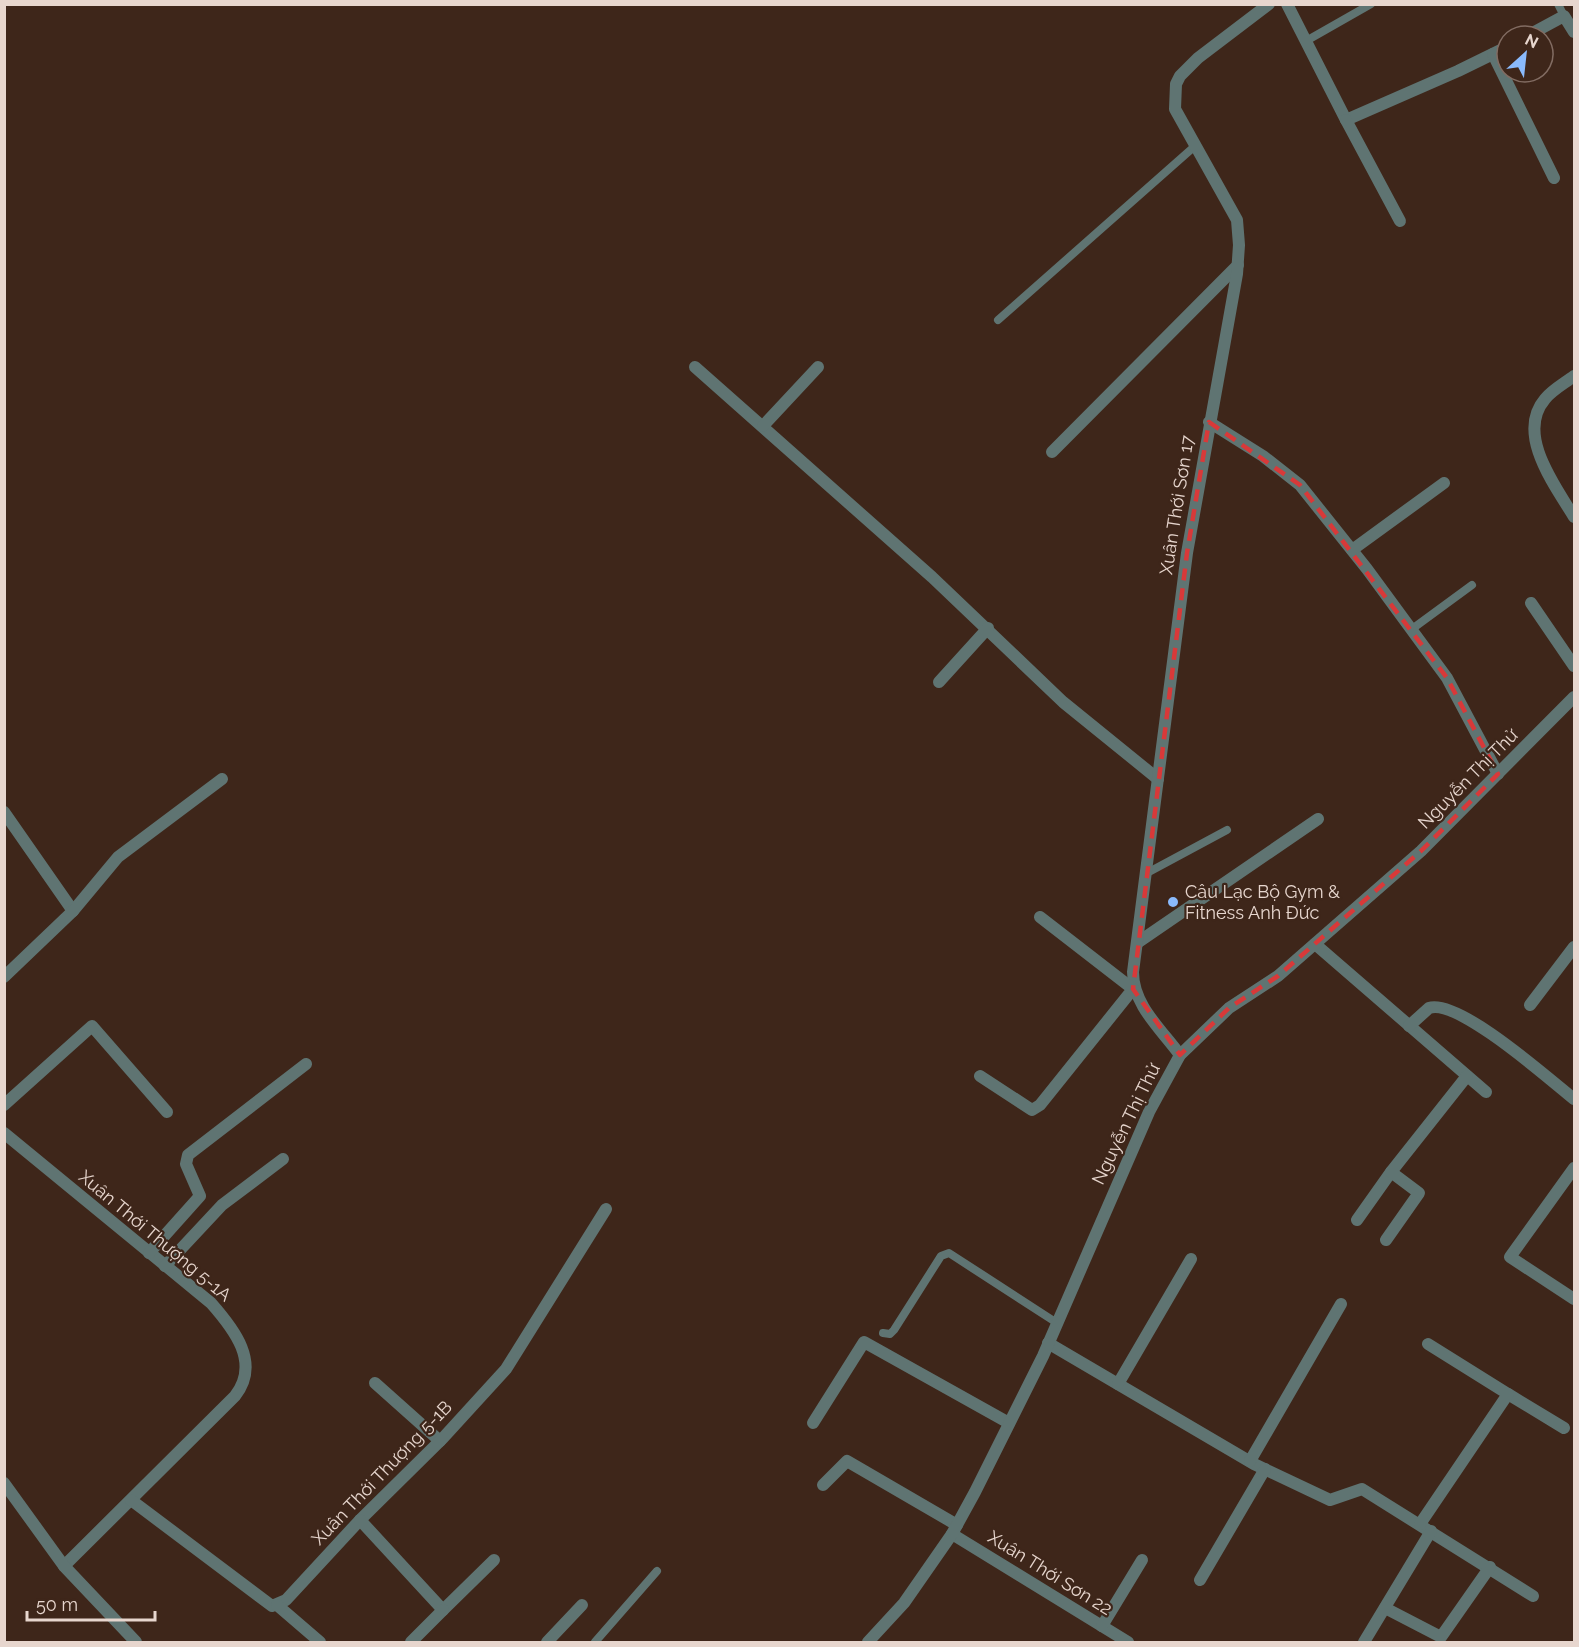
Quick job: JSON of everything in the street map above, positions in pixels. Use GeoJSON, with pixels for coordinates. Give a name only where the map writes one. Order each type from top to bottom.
{"type":"FeatureCollection","features":[{"type":"Feature","properties":{"kind":"street","name":"Xuân Thới Sơn 17"},"geometry":{"type":"LineString","coordinates":[[1133,989],[1187,553],[1238,266],[1237,220],[1175,109],[1176,84],[1180,76],[1198,58],[1269,4]]}},
{"type":"Feature","properties":{"kind":"street"},"geometry":{"type":"LineString","coordinates":[[1287,4],[1400,220]]}},
{"type":"Feature","properties":{"kind":"street"},"geometry":{"type":"LineString","coordinates":[[1549,24],[1564,16],[1575,32]]}},
{"type":"Feature","properties":{"kind":"street"},"geometry":{"type":"LineString","coordinates":[[1346,120],[1493,54],[1554,178]]}},
{"type":"Feature","properties":{"kind":"street"},"geometry":{"type":"LineString","coordinates":[[1052,452],[1238,266]]}},
{"type":"Feature","properties":{"kind":"street"},"geometry":{"type":"LineString","coordinates":[[695,367],[988,628],[1063,702],[1158,779]]}},
{"type":"Feature","properties":{"kind":"street"},"geometry":{"type":"LineString","coordinates":[[763,426],[818,367]]}},
{"type":"Feature","properties":{"kind":"street"},"geometry":{"type":"LineString","coordinates":[[1575,376],[1545,398],[1535,416],[1536,440],[1542,460],[1575,517]]}},
{"type":"Feature","properties":{"kind":"street"},"geometry":{"type":"LineString","coordinates":[[1209,422],[1263,456],[1300,485],[1352,550],[1447,678],[1498,774]]}},
{"type":"Feature","properties":{"kind":"street"},"geometry":{"type":"LineString","coordinates":[[1352,550],[1444,483]]}},
{"type":"Feature","properties":{"kind":"street"},"geometry":{"type":"LineString","coordinates":[[1531,603],[1575,666]]}},
{"type":"Feature","properties":{"kind":"street"},"geometry":{"type":"LineString","coordinates":[[939,682],[988,628]]}},
{"type":"Feature","properties":{"kind":"street","name":"Nguyễn Thị Thử"},"geometry":{"type":"LineString","coordinates":[[868,1642],[904,1603],[954,1530],[1048,1343],[1149,1112],[1180,1055],[1229,1008],[1278,976],[1421,850],[1575,697]]}},
{"type":"Feature","properties":{"kind":"street"},"geometry":{"type":"LineString","coordinates":[[4,977],[73,911],[118,857],[222,779]]}},
{"type":"Feature","properties":{"kind":"street"},"geometry":{"type":"LineString","coordinates":[[4,812],[73,911]]}},
{"type":"Feature","properties":{"kind":"street"},"geometry":{"type":"LineString","coordinates":[[1137,943],[1318,819]]}},
{"type":"Feature","properties":{"kind":"street"},"geometry":{"type":"LineString","coordinates":[[1040,917],[1133,989],[1180,1055]]}},
{"type":"Feature","properties":{"kind":"street"},"geometry":{"type":"LineString","coordinates":[[1315,944],[1486,1092]]}},
{"type":"Feature","properties":{"kind":"street"},"geometry":{"type":"LineString","coordinates":[[1530,1005],[1575,947]]}},
{"type":"Feature","properties":{"kind":"street"},"geometry":{"type":"LineString","coordinates":[[980,1076],[1032,1110],[1040,1105],[1133,989]]}},
{"type":"Feature","properties":{"kind":"street"},"geometry":{"type":"LineString","coordinates":[[1409,1026],[1429,1008],[1449,1008],[1493,1036],[1575,1099]]}},
{"type":"Feature","properties":{"kind":"street"},"geometry":{"type":"LineString","coordinates":[[4,1105],[92,1026],[167,1112]]}},
{"type":"Feature","properties":{"kind":"street"},"geometry":{"type":"LineString","coordinates":[[149,1253],[200,1197],[186,1164],[188,1155],[306,1064]]}},
{"type":"Feature","properties":{"kind":"street"},"geometry":{"type":"LineString","coordinates":[[1357,1220],[1391,1172],[1467,1076]]}},
{"type":"Feature","properties":{"kind":"street","name":"Xuân Thới Thượng 5-1A"},"geometry":{"type":"LineString","coordinates":[[4,1133],[211,1303],[231,1326],[244,1351],[244,1384],[210,1422],[64,1566]]}},
{"type":"Feature","properties":{"kind":"street"},"geometry":{"type":"LineString","coordinates":[[165,1266],[222,1205],[283,1159]]}},
{"type":"Feature","properties":{"kind":"street"},"geometry":{"type":"LineString","coordinates":[[1575,1168],[1510,1257],[1575,1299]]}},
{"type":"Feature","properties":{"kind":"street"},"geometry":{"type":"LineString","coordinates":[[1386,1240],[1419,1193],[1391,1172]]}},
{"type":"Feature","properties":{"kind":"street","name":"Xuân Thới Thượng 5-1B"},"geometry":{"type":"LineString","coordinates":[[277,1605],[286,1600],[360,1520],[440,1441],[506,1369],[606,1209]]}},
{"type":"Feature","properties":{"kind":"street"},"geometry":{"type":"LineString","coordinates":[[1118,1384],[1191,1259]]}},
{"type":"Feature","properties":{"kind":"street"},"geometry":{"type":"LineString","coordinates":[[1250,1461],[1341,1304]]}},
{"type":"Feature","properties":{"kind":"street"},"geometry":{"type":"LineString","coordinates":[[813,1423],[864,1342],[1009,1423]]}},
{"type":"Feature","properties":{"kind":"street"},"geometry":{"type":"LineString","coordinates":[[1048,1343],[1250,1461],[1330,1500],[1362,1489],[1533,1596]]}},
{"type":"Feature","properties":{"kind":"street"},"geometry":{"type":"LineString","coordinates":[[1428,1344],[1564,1428]]}},
{"type":"Feature","properties":{"kind":"street"},"geometry":{"type":"LineString","coordinates":[[375,1383],[440,1441]]}},
{"type":"Feature","properties":{"kind":"street"},"geometry":{"type":"LineString","coordinates":[[1420,1524],[1508,1394]]}},
{"type":"Feature","properties":{"kind":"street","name":"Xuân Thới Sơn 22"},"geometry":{"type":"LineString","coordinates":[[823,1485],[847,1461],[1128,1642]]}},
{"type":"Feature","properties":{"kind":"street"},"geometry":{"type":"LineString","coordinates":[[1200,1580],[1265,1469]]}},
{"type":"Feature","properties":{"kind":"street"},"geometry":{"type":"LineString","coordinates":[[4,1483],[64,1566],[136,1642]]}},
{"type":"Feature","properties":{"kind":"street"},"geometry":{"type":"LineString","coordinates":[[132,1500],[272,1606],[277,1605],[320,1642]]}},
{"type":"Feature","properties":{"kind":"street"},"geometry":{"type":"LineString","coordinates":[[360,1520],[443,1610]]}},
{"type":"Feature","properties":{"kind":"street"},"geometry":{"type":"LineString","coordinates":[[1364,1642],[1431,1532]]}},
{"type":"Feature","properties":{"kind":"street"},"geometry":{"type":"LineString","coordinates":[[411,1642],[494,1560]]}},
{"type":"Feature","properties":{"kind":"street"},"geometry":{"type":"LineString","coordinates":[[1102,1626],[1142,1560]]}},
{"type":"Feature","properties":{"kind":"street"},"geometry":{"type":"LineString","coordinates":[[1385,1608],[1441,1637],[1490,1567]]}},
{"type":"Feature","properties":{"kind":"street"},"geometry":{"type":"LineString","coordinates":[[547,1642],[582,1605]]}},
{"type":"Feature","properties":{"kind":"lane"},"geometry":{"type":"LineString","coordinates":[[1306,41],[1371,4]]}},
{"type":"Feature","properties":{"kind":"lane"},"geometry":{"type":"LineString","coordinates":[[1558,4],[1564,16]]}},
{"type":"Feature","properties":{"kind":"lane"},"geometry":{"type":"LineString","coordinates":[[998,320],[1195,146]]}},
{"type":"Feature","properties":{"kind":"lane"},"geometry":{"type":"LineString","coordinates":[[1412,629],[1472,585]]}},
{"type":"Feature","properties":{"kind":"lane"},"geometry":{"type":"LineString","coordinates":[[1147,873],[1227,830]]}},
{"type":"Feature","properties":{"kind":"lane"},"geometry":{"type":"LineString","coordinates":[[883,1333],[890,1334],[894,1330],[940,1256],[949,1253],[1057,1323]]}},
{"type":"Feature","properties":{"kind":"lane"},"geometry":{"type":"LineString","coordinates":[[595,1642],[657,1571]]}},
{"type":"Feature","properties":{"kind":"highlighted area"},"geometry":{"type":"Polygon","coordinates":[[[1209,422],[1300,485],[1447,678],[1498,774],[1421,851],[1278,976],[1229,1008],[1180,1055],[1133,989],[1187,553],[1209,422]]]}},
{"type":"Feature","properties":{"kind":"place","name":"Câu Lạc Bộ Gym & Fitness Anh Đức"},"geometry":{"type":"Point","coordinates":[1173,902]}}]}
